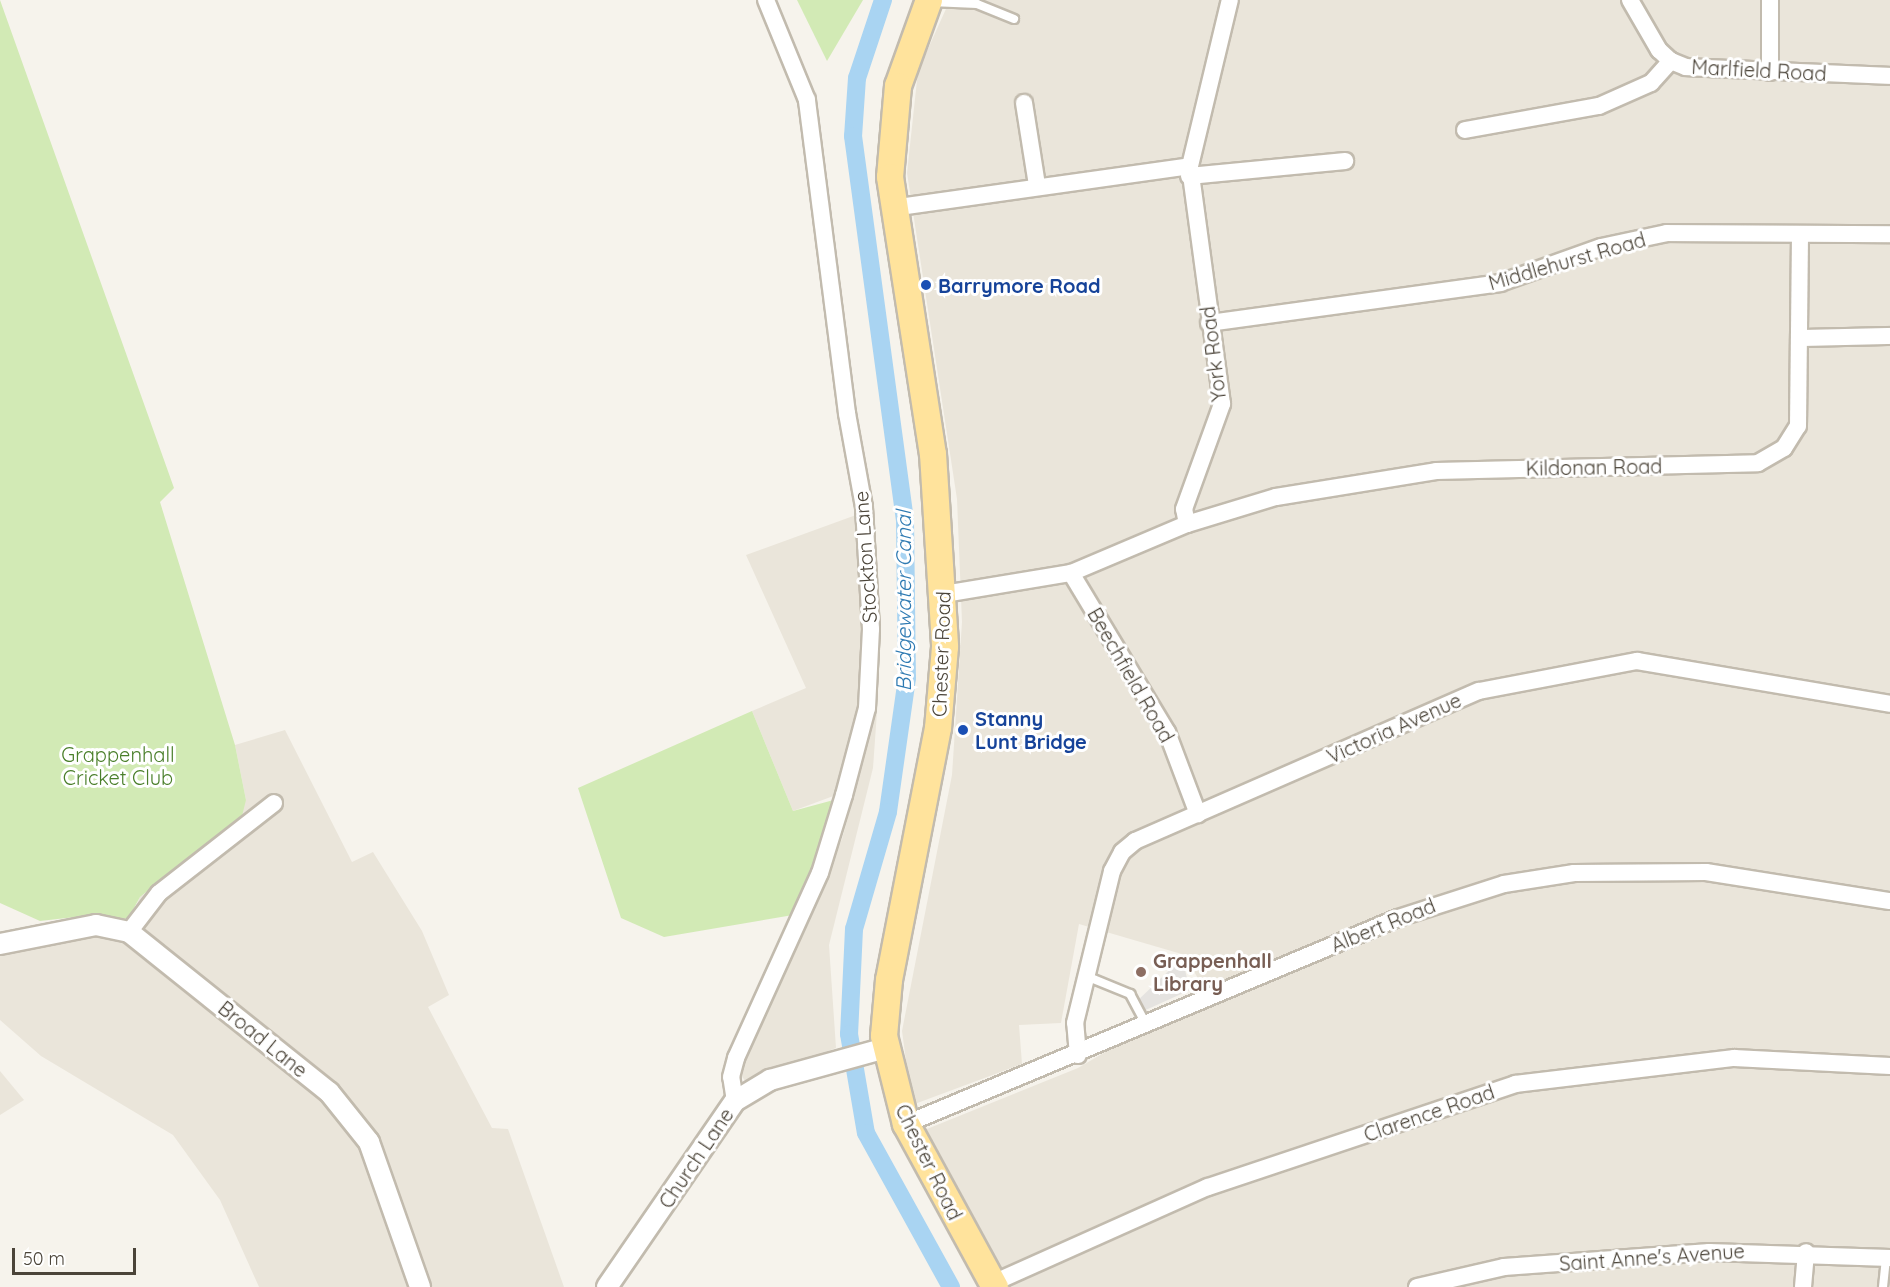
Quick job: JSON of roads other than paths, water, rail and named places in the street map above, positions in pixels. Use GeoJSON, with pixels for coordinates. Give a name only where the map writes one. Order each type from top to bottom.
{"type":"FeatureCollection","features":[{"type":"Feature","properties":{"kind":"main road","name":"Chester Road"},"geometry":{"type":"LineString","coordinates":[[928,1],[898,86],[891,148],[892,208],[933,454],[944,594],[938,728],[874,1050],[906,1124],[994,1285]]}},
{"type":"Feature","properties":{"kind":"street","name":"Stockton Lane"},"geometry":{"type":"LineString","coordinates":[[735,1101],[731,1077],[736,1059],[820,873],[844,795],[867,708],[871,629],[864,507],[847,412],[807,100],[766,0]]}},
{"type":"Feature","properties":{"kind":"street","name":"York Road"},"geometry":{"type":"LineString","coordinates":[[1187,524],[1184,509],[1222,404],[1209,323],[1190,171],[1230,0]]}},
{"type":"Feature","properties":{"kind":"street"},"geometry":{"type":"LineString","coordinates":[[1630,0],[1659,50],[1671,61]]}},
{"type":"Feature","properties":{"kind":"street"},"geometry":{"type":"LineString","coordinates":[[1770,0],[1770,72]]}},
{"type":"Feature","properties":{"kind":"street","name":"Marlfield Road"},"geometry":{"type":"LineString","coordinates":[[1465,130],[1599,106],[1651,83],[1671,61],[1686,67],[1890,76]]}},
{"type":"Feature","properties":{"kind":"street"},"geometry":{"type":"LineString","coordinates":[[1024,103],[1037,185]]}},
{"type":"Feature","properties":{"kind":"street"},"geometry":{"type":"LineString","coordinates":[[892,208],[1037,185],[1190,171],[1345,161]]}},
{"type":"Feature","properties":{"kind":"street","name":"Middlehurst Road"},"geometry":{"type":"LineString","coordinates":[[1209,323],[1500,283],[1601,247],[1667,233],[1890,234]]}},
{"type":"Feature","properties":{"kind":"street","name":"Kildonan Road"},"geometry":{"type":"LineString","coordinates":[[1187,524],[1276,497],[1436,471],[1758,463],[1784,448],[1798,426],[1800,234]]}},
{"type":"Feature","properties":{"kind":"street"},"geometry":{"type":"LineString","coordinates":[[1800,338],[1890,336]]}},
{"type":"Feature","properties":{"kind":"street"},"geometry":{"type":"LineString","coordinates":[[944,594],[1071,573],[1187,524]]}},
{"type":"Feature","properties":{"kind":"street","name":"Beechfield Road"},"geometry":{"type":"LineString","coordinates":[[1071,573],[1167,732],[1198,814]]}},
{"type":"Feature","properties":{"kind":"street","name":"Victoria Avenue"},"geometry":{"type":"LineString","coordinates":[[1078,1054],[1075,1023],[1086,976],[1122,852],[1135,841],[1479,691],[1606,665],[1677,664],[1890,704]]}},
{"type":"Feature","properties":{"kind":"street"},"geometry":{"type":"LineString","coordinates":[[129,932],[159,893],[274,802]]}},
{"type":"Feature","properties":{"kind":"street","name":"Albert Road"},"geometry":{"type":"LineString","coordinates":[[906,1124],[1146,1026],[1398,918],[1504,884],[1574,873],[1706,872],[1890,901]]}},
{"type":"Feature","properties":{"kind":"street","name":"Broad Lane"},"geometry":{"type":"LineString","coordinates":[[0,944],[96,925],[129,932],[350,1112],[369,1142],[420,1287]]}},
{"type":"Feature","properties":{"kind":"street","name":"Church Lane"},"geometry":{"type":"LineString","coordinates":[[607,1287],[735,1101],[770,1080],[874,1050]]}},
{"type":"Feature","properties":{"kind":"street","name":"Clarence Road"},"geometry":{"type":"LineString","coordinates":[[994,1285],[1208,1187],[1515,1084],[1715,1059],[1890,1066]]}},
{"type":"Feature","properties":{"kind":"street","name":"Saint Anne's Avenue"},"geometry":{"type":"LineString","coordinates":[[1417,1287],[1504,1267],[1709,1252],[1806,1252],[1888,1257]]}},
{"type":"Feature","properties":{"kind":"street"},"geometry":{"type":"LineString","coordinates":[[1803,1287],[1806,1252]]}},
{"type":"Feature","properties":{"kind":"lane"},"geometry":{"type":"LineString","coordinates":[[928,1],[977,4],[1014,19]]}},
{"type":"Feature","properties":{"kind":"lane"},"geometry":{"type":"LineString","coordinates":[[1086,976],[1131,994],[1146,1026]]}},
{"type":"Feature","properties":{"kind":"lane"},"geometry":{"type":"LineString","coordinates":[[1884,1287],[1888,1257]]}},
{"type":"Feature","properties":{"kind":"waterway","name":"Bridgewater Canal"},"geometry":{"type":"LineString","coordinates":[[883,0],[857,78],[853,136],[905,519],[907,678],[888,812],[854,929],[849,1034],[866,1133],[951,1287]]}},
{"type":"Feature","properties":{"kind":"place","name":"Barrymore Road"},"geometry":{"type":"Point","coordinates":[926,285]}},
{"type":"Feature","properties":{"kind":"place","name":"Stanny Lunt Bridge"},"geometry":{"type":"Point","coordinates":[963,730]}},
{"type":"Feature","properties":{"kind":"place","name":"Grappenhall Library"},"geometry":{"type":"Point","coordinates":[1141,972]}},
{"type":"Feature","properties":{"kind":"park label","name":"Grappenhall Cricket Club"},"geometry":{"type":"Point","coordinates":[118,766]}}]}
